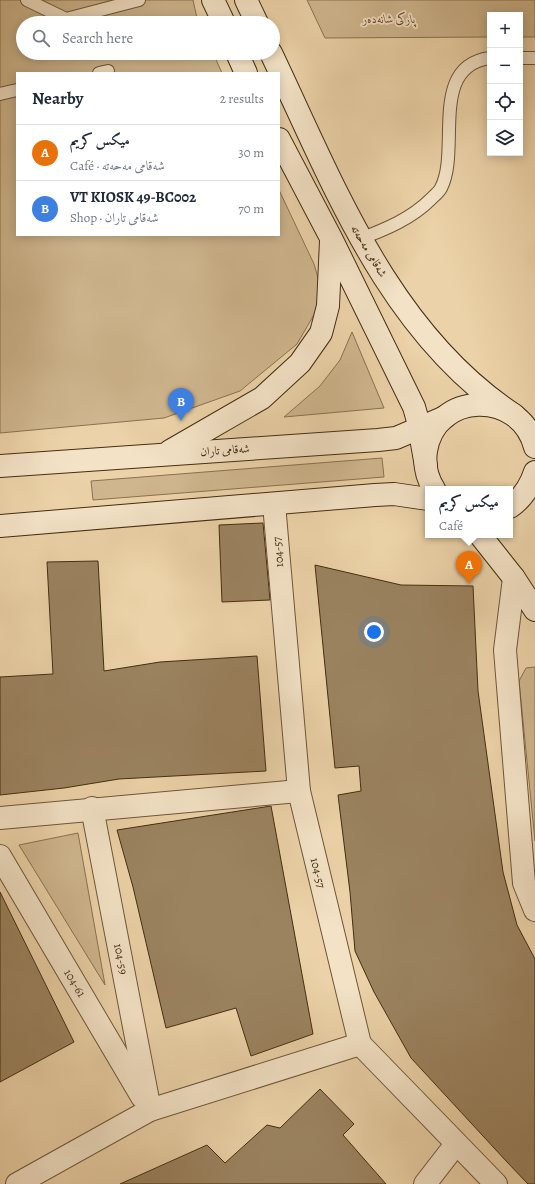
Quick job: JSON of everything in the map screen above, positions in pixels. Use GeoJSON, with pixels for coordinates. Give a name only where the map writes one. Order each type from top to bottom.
{"type":"FeatureCollection","features":[{"type":"Feature","properties":{"kind":"main road"},"geometry":{"type":"LineString","coordinates":[[213,0],[221,16]]}},
{"type":"Feature","properties":{"kind":"main road"},"geometry":{"type":"LineString","coordinates":[[246,0],[254,16]]}},
{"type":"Feature","properties":{"kind":"main road"},"geometry":{"type":"LineString","coordinates":[[240,60],[246,72]]}},
{"type":"Feature","properties":{"kind":"main road","name":"شەقامی مەحەتە"},"geometry":{"type":"LineString","coordinates":[[274,60],[360,239],[413,320],[468,380],[501,409],[527,428],[535,447]]}},
{"type":"Feature","properties":{"kind":"main road"},"geometry":{"type":"LineString","coordinates":[[280,141],[331,238],[414,408],[420,429],[428,475],[433,486]]}},
{"type":"Feature","properties":{"kind":"main road"},"geometry":{"type":"LineString","coordinates":[[166,454],[262,398],[300,363],[321,334],[328,306],[331,238]]}},
{"type":"Feature","properties":{"kind":"main road","name":"شەقامی تاران"},"geometry":{"type":"LineString","coordinates":[[0,466],[396,438],[420,429],[470,405],[501,409]]}},
{"type":"Feature","properties":{"kind":"main road"},"geometry":{"type":"LineString","coordinates":[[501,409],[535,411]]}},
{"type":"Feature","properties":{"kind":"main road"},"geometry":{"type":"LineString","coordinates":[[426,466],[425,457],[429,439],[438,424],[445,417]]}},
{"type":"Feature","properties":{"kind":"main road"},"geometry":{"type":"LineString","coordinates":[[513,505],[523,497],[535,472]]}},
{"type":"Feature","properties":{"kind":"main road"},"geometry":{"type":"LineString","coordinates":[[535,478],[535,483]]}},
{"type":"Feature","properties":{"kind":"main road"},"geometry":{"type":"LineString","coordinates":[[0,526],[394,494],[425,499]]}},
{"type":"Feature","properties":{"kind":"main road"},"geometry":{"type":"LineString","coordinates":[[513,506],[535,497]]}},
{"type":"Feature","properties":{"kind":"main road","name":"104-57"},"geometry":{"type":"LineString","coordinates":[[274,504],[299,791],[360,1044]]}},
{"type":"Feature","properties":{"kind":"main road"},"geometry":{"type":"LineString","coordinates":[[482,538],[514,578],[535,610]]}},
{"type":"Feature","properties":{"kind":"main road"},"geometry":{"type":"LineString","coordinates":[[514,578],[505,650],[529,880],[535,910]]}},
{"type":"Feature","properties":{"kind":"main road"},"geometry":{"type":"LineString","coordinates":[[0,818],[92,808],[299,791]]}},
{"type":"Feature","properties":{"kind":"main road","name":"104-59"},"geometry":{"type":"LineString","coordinates":[[92,808],[150,1110]]}},
{"type":"Feature","properties":{"kind":"main road","name":"104-61"},"geometry":{"type":"LineString","coordinates":[[0,856],[150,1110]]}},
{"type":"Feature","properties":{"kind":"main road"},"geometry":{"type":"LineString","coordinates":[[17,1184],[150,1110],[360,1044],[496,1184]]}},
{"type":"Feature","properties":{"kind":"main road"},"geometry":{"type":"LineString","coordinates":[[425,1184],[456,1144]]}},
{"type":"Feature","properties":{"kind":"lane"},"geometry":{"type":"LineString","coordinates":[[27,0],[62,16]]}},
{"type":"Feature","properties":{"kind":"lane"},"geometry":{"type":"LineString","coordinates":[[74,16],[139,0]]}},
{"type":"Feature","properties":{"kind":"lane"},"geometry":{"type":"LineString","coordinates":[[360,239],[400,222],[420,210],[441,190],[446,176],[451,94],[460,73],[478,60],[487,58]]}},
{"type":"Feature","properties":{"kind":"lane"},"geometry":{"type":"LineString","coordinates":[[523,58],[535,58]]}},
{"type":"Feature","properties":{"kind":"lane"},"geometry":{"type":"LineString","coordinates":[[0,94],[16,90]]}},
{"type":"Feature","properties":{"kind":"green space"},"geometry":{"type":"Polygon","coordinates":[[[0,0],[193,0],[196,16],[16,16],[16,60],[216,60],[222,72],[16,72],[16,236],[280,236],[280,192],[314,264],[321,288],[319,306],[297,344],[240,391],[164,418],[0,433],[0,0]]]}},
{"type":"Feature","properties":{"kind":"green space","name":"پارکی شانەدەر"},"geometry":{"type":"Polygon","coordinates":[[[307,0],[535,0],[535,37],[523,37],[523,12],[487,12],[487,37],[325,38],[307,0]]]}},
{"type":"Feature","properties":{"kind":"green space"},"geometry":{"type":"Polygon","coordinates":[[[352,332],[384,408],[284,417],[320,386],[340,360],[352,332]]]}},
{"type":"Feature","properties":{"kind":"green space"},"geometry":{"type":"Polygon","coordinates":[[[382,458],[384,477],[93,500],[91,481],[382,458]]]}},
{"type":"Feature","properties":{"kind":"green space"},"geometry":{"type":"Polygon","coordinates":[[[535,667],[535,841],[519,681],[526,668],[535,667]]]}},
{"type":"Feature","properties":{"kind":"green space"},"geometry":{"type":"Polygon","coordinates":[[[78,833],[105,985],[19,845],[78,833]]]}},
{"type":"Feature","properties":{"kind":"building"},"geometry":{"type":"Polygon","coordinates":[[[263,523],[270,600],[222,602],[219,525],[263,523]]]}},
{"type":"Feature","properties":{"kind":"building"},"geometry":{"type":"Polygon","coordinates":[[[98,561],[104,671],[160,662],[257,656],[266,771],[119,779],[64,788],[0,795],[0,677],[53,674],[47,562],[98,561]]]}},
{"type":"Feature","properties":{"kind":"building"},"geometry":{"type":"Polygon","coordinates":[[[315,565],[401,585],[473,586],[478,691],[503,872],[517,925],[535,959],[535,1184],[528,1184],[411,1058],[374,992],[355,951],[350,892],[338,795],[361,791],[359,766],[335,768],[315,565]]]}},
{"type":"Feature","properties":{"kind":"building"},"geometry":{"type":"Polygon","coordinates":[[[271,806],[313,1034],[251,1056],[236,1008],[166,1028],[133,887],[117,830],[271,806]]]}},
{"type":"Feature","properties":{"kind":"building"},"geometry":{"type":"Polygon","coordinates":[[[0,892],[74,1042],[0,1082],[0,892]]]}},
{"type":"Feature","properties":{"kind":"building"},"geometry":{"type":"Polygon","coordinates":[[[320,1089],[354,1124],[343,1135],[386,1184],[120,1184],[207,1145],[225,1163],[267,1125],[280,1128],[320,1089]]]}},
{"type":"Feature","properties":{"kind":"place","name":"VT KIOSK 49-BC002"},"geometry":{"type":"Point","coordinates":[181,421]}},
{"type":"Feature","properties":{"kind":"place","name":"ميكس كريم"},"geometry":{"type":"Point","coordinates":[469,584]}}]}
